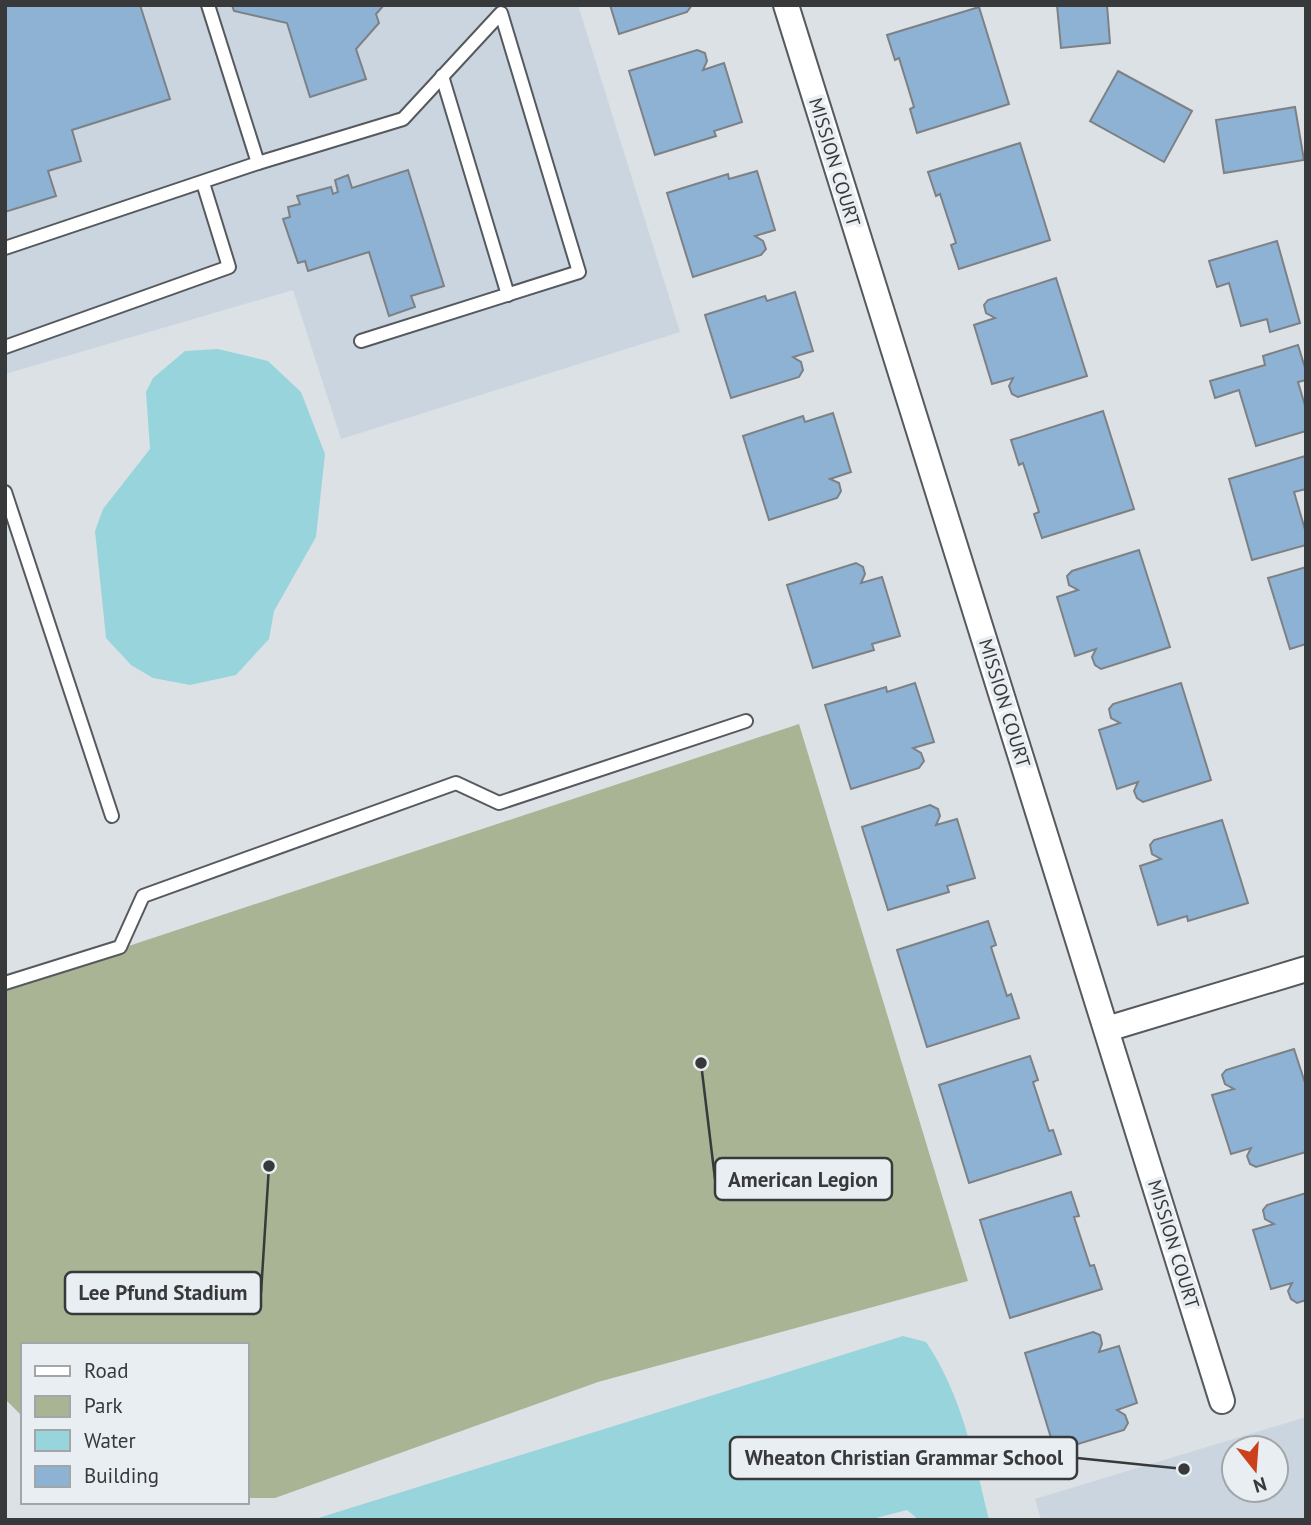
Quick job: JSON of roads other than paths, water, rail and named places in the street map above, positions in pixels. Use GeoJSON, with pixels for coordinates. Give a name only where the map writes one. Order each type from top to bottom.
{"type":"FeatureCollection","features":[{"type":"Feature","properties":{"kind":"street","name":"MISSION COURT"},"geometry":{"type":"LineString","coordinates":[[786,5],[1222,1401]]}},
{"type":"Feature","properties":{"kind":"street"},"geometry":{"type":"LineString","coordinates":[[1107,1029],[1306,969]]}},
{"type":"Feature","properties":{"kind":"lane"},"geometry":{"type":"LineString","coordinates":[[208,5],[258,163]]}},
{"type":"Feature","properties":{"kind":"lane"},"geometry":{"type":"LineString","coordinates":[[5,248],[258,163],[403,119],[501,13],[579,272],[361,341]]}},
{"type":"Feature","properties":{"kind":"lane"},"geometry":{"type":"LineString","coordinates":[[443,76],[508,295]]}},
{"type":"Feature","properties":{"kind":"lane"},"geometry":{"type":"LineString","coordinates":[[5,347],[229,267],[202,183]]}},
{"type":"Feature","properties":{"kind":"lane"},"geometry":{"type":"LineString","coordinates":[[5,492],[112,816]]}},
{"type":"Feature","properties":{"kind":"lane"},"geometry":{"type":"LineString","coordinates":[[5,983],[120,947],[143,896],[456,783],[499,803],[746,721]]}},
{"type":"Feature","properties":{"kind":"water"},"geometry":{"type":"Polygon","coordinates":[[[218,349],[268,361],[301,392],[325,454],[316,537],[274,611],[269,639],[236,675],[190,685],[153,678],[131,665],[106,638],[95,531],[103,509],[150,449],[146,392],[153,378],[185,351],[218,349]]]}},
{"type":"Feature","properties":{"kind":"water"},"geometry":{"type":"Polygon","coordinates":[[[903,1336],[926,1342],[949,1383],[965,1428],[989,1520],[919,1520],[907,1510],[868,1520],[312,1520],[903,1336]]]}},
{"type":"Feature","properties":{"kind":"place","name":"American Legion"},"geometry":{"type":"Point","coordinates":[701,1063]}},
{"type":"Feature","properties":{"kind":"place","name":"Lee Pfund Stadium"},"geometry":{"type":"Point","coordinates":[269,1166]}},
{"type":"Feature","properties":{"kind":"place","name":"Wheaton Christian Grammar School"},"geometry":{"type":"Point","coordinates":[1184,1469]}}]}
